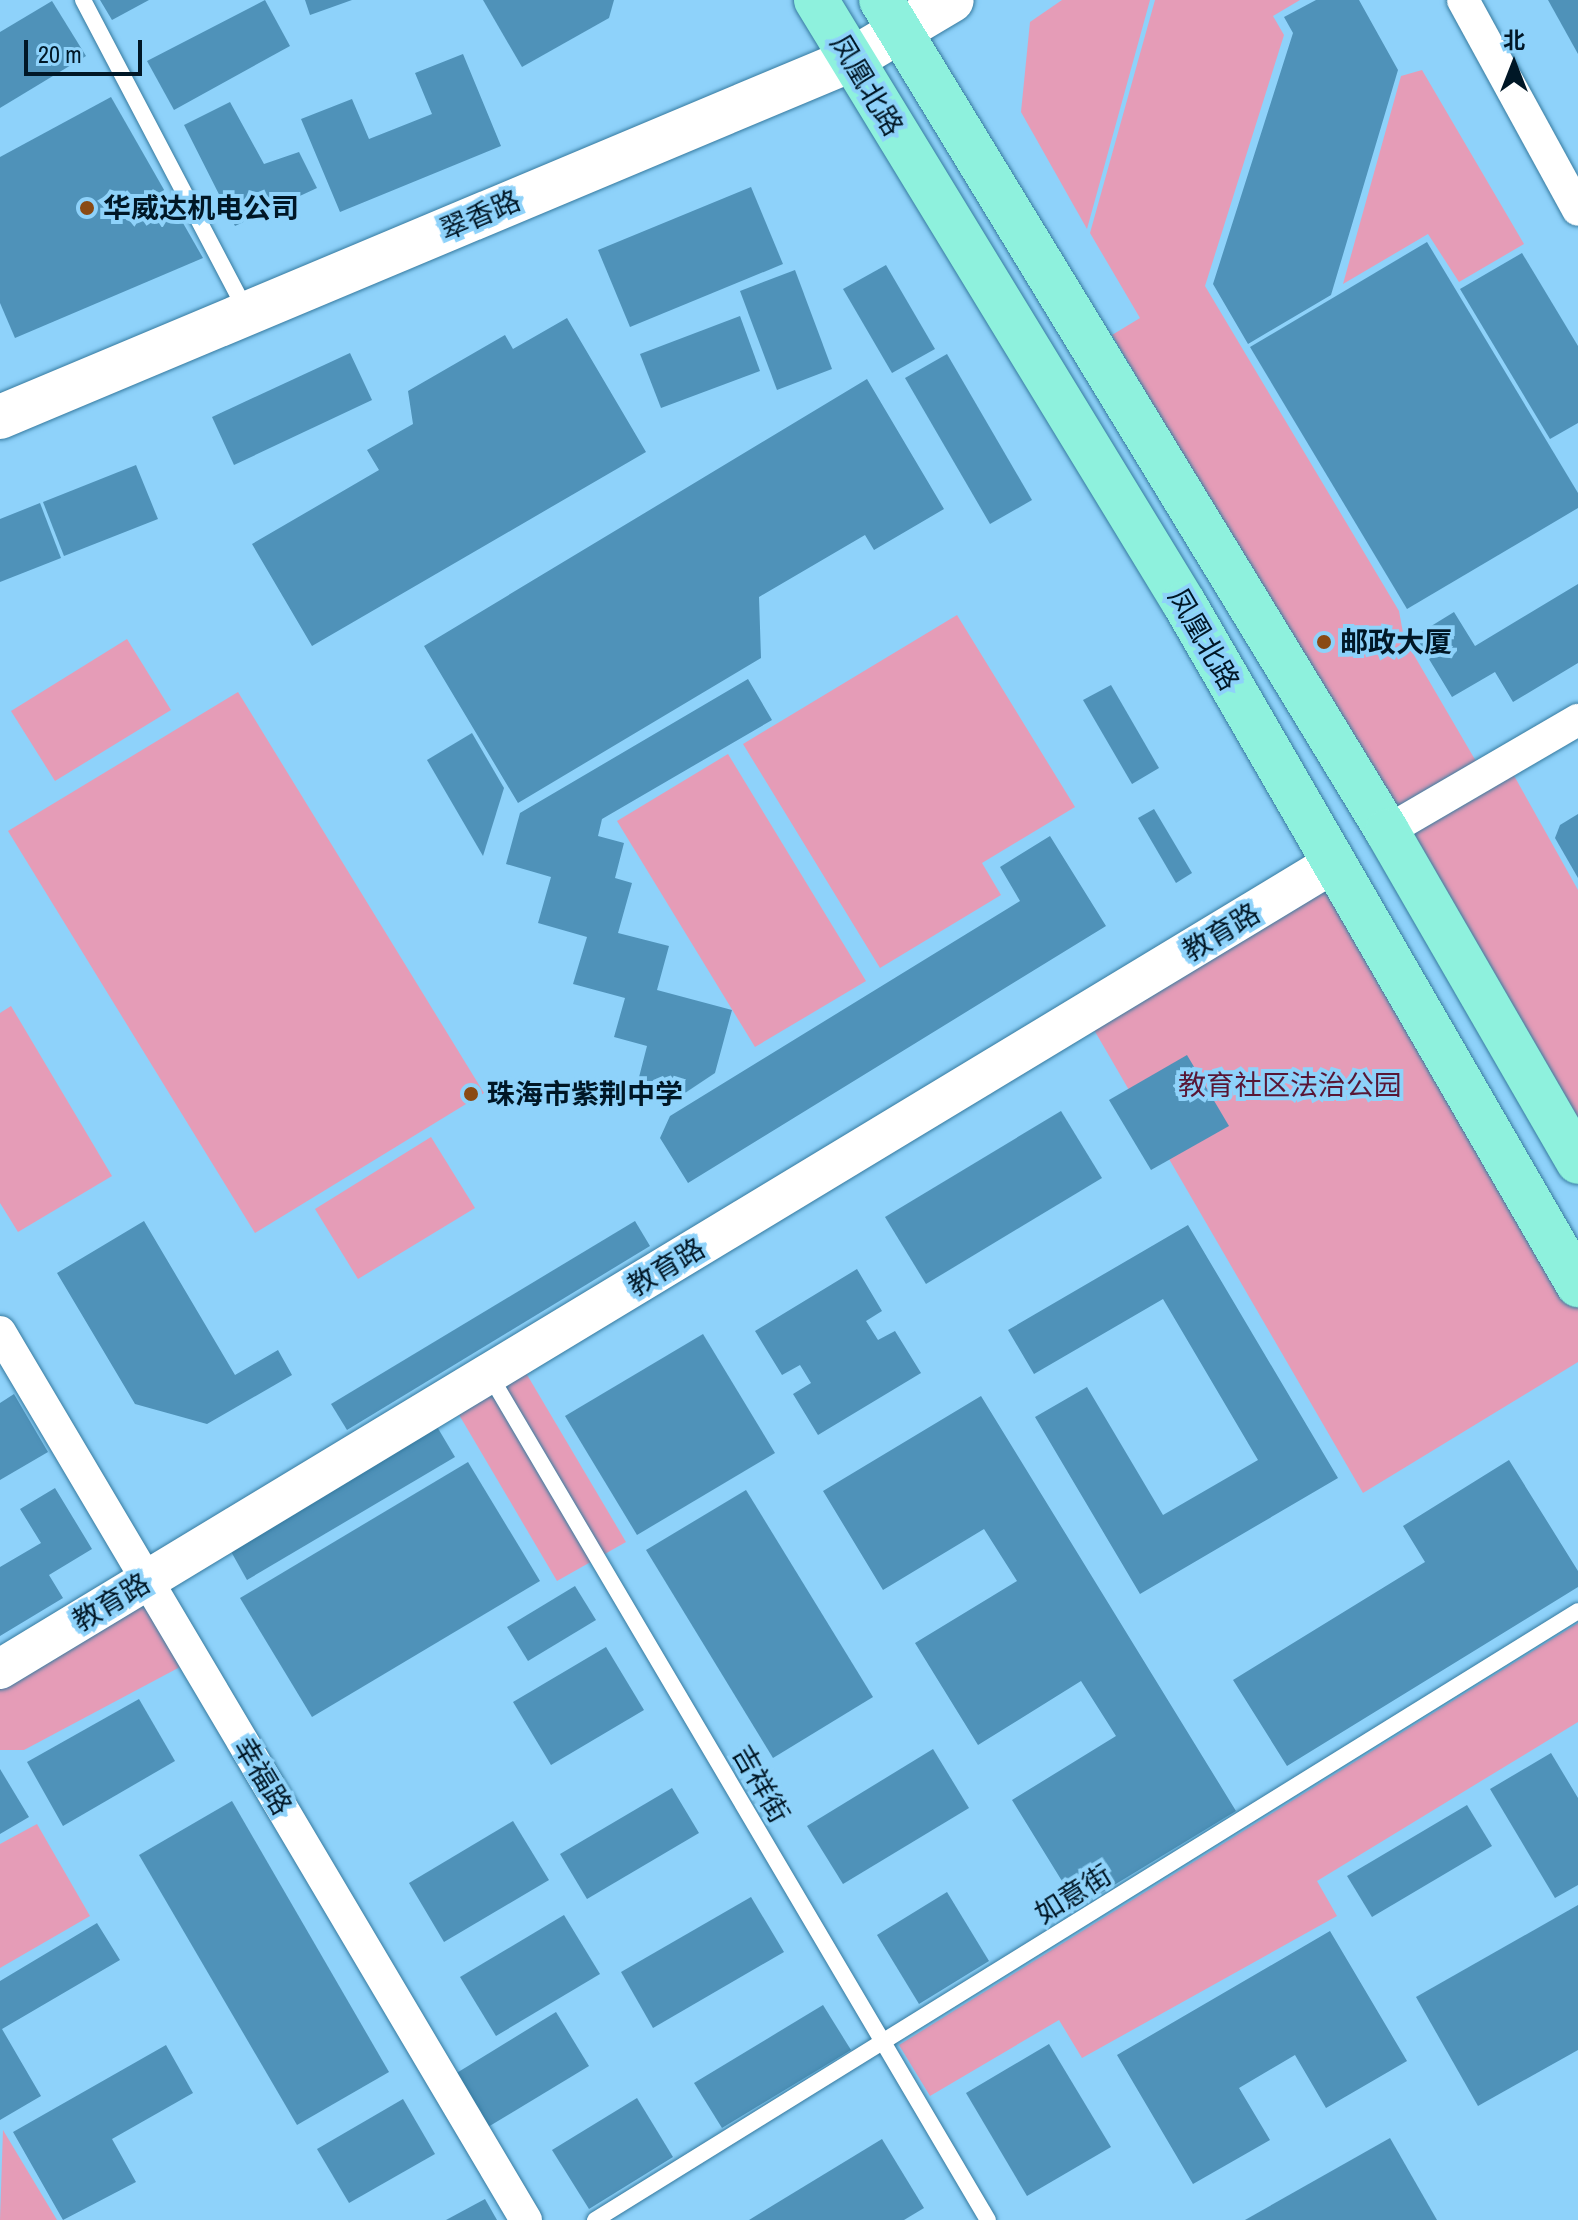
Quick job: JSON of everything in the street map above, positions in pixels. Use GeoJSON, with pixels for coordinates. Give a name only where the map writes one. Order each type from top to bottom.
{"type":"FeatureCollection","features":[{"type":"Feature","properties":{"kind":"main road","name":"凤凰北路"},"geometry":{"type":"LineString","coordinates":[[816,0],[1184,603],[1332,864],[1578,1285]]}},
{"type":"Feature","properties":{"kind":"main road","name":"翠香路"},"geometry":{"type":"LineString","coordinates":[[0,417],[851,60],[890,15],[952,0]]}},
{"type":"Feature","properties":{"kind":"main road","name":"凤凰北路"},"geometry":{"type":"LineString","coordinates":[[890,15],[1387,831],[1578,1162]]}},
{"type":"Feature","properties":{"kind":"street"},"geometry":{"type":"LineString","coordinates":[[1463,0],[1578,210]]}},
{"type":"Feature","properties":{"kind":"street"},"geometry":{"type":"LineString","coordinates":[[1387,831],[1578,720]]}},
{"type":"Feature","properties":{"kind":"street","name":"教育路"},"geometry":{"type":"LineString","coordinates":[[0,1669],[1332,864]]}},
{"type":"Feature","properties":{"kind":"street","name":"幸福路"},"geometry":{"type":"LineString","coordinates":[[0,1332],[526,2220]]}},
{"type":"Feature","properties":{"kind":"lane"},"geometry":{"type":"LineString","coordinates":[[83,0],[247,313]]}},
{"type":"Feature","properties":{"kind":"lane","name":"吉祥街"},"geometry":{"type":"LineString","coordinates":[[489,1374],[988,2220]]}},
{"type":"Feature","properties":{"kind":"lane","name":"如意街"},"geometry":{"type":"LineString","coordinates":[[595,2220],[1578,1611]]}},
{"type":"Feature","properties":{"kind":"green space"},"geometry":{"type":"Polygon","coordinates":[[[1062,0],[1150,0],[1087,229],[1021,112],[1030,22],[1062,0]]]}},
{"type":"Feature","properties":{"kind":"green space"},"geometry":{"type":"Polygon","coordinates":[[[1155,0],[1300,0],[1273,16],[1284,35],[1205,286],[1399,611],[1404,638],[1477,763],[1392,812],[1112,335],[1140,318],[1090,233],[1155,0]]]}},
{"type":"Feature","properties":{"kind":"green space"},"geometry":{"type":"Polygon","coordinates":[[[1422,70],[1524,244],[1459,282],[1428,234],[1343,284],[1401,76],[1422,70]]]}},
{"type":"Feature","properties":{"kind":"green space"},"geometry":{"type":"Polygon","coordinates":[[[957,615],[1075,807],[982,863],[1001,895],[880,968],[743,744],[957,615]]]}},
{"type":"Feature","properties":{"kind":"green space"},"geometry":{"type":"Polygon","coordinates":[[[127,639],[171,710],[55,781],[11,711],[127,639]]]}},
{"type":"Feature","properties":{"kind":"green space"},"geometry":{"type":"Polygon","coordinates":[[[238,692],[484,1093],[255,1233],[8,831],[238,692]]]}},
{"type":"Feature","properties":{"kind":"green space"},"geometry":{"type":"Polygon","coordinates":[[[728,754],[866,981],[755,1047],[617,821],[728,754]]]}},
{"type":"Feature","properties":{"kind":"green space"},"geometry":{"type":"Polygon","coordinates":[[[1512,772],[1578,890],[1578,1141],[1403,835],[1512,772]]]}},
{"type":"Feature","properties":{"kind":"green space","name":"教育社区法治公园"},"geometry":{"type":"Polygon","coordinates":[[[1328,870],[1578,1303],[1578,1362],[1363,1493],[1086,1016],[1328,870]]]}},
{"type":"Feature","properties":{"kind":"green space"},"geometry":{"type":"Polygon","coordinates":[[[11,1006],[112,1176],[18,1232],[0,1203],[0,1013],[11,1006]]]}},
{"type":"Feature","properties":{"kind":"green space"},"geometry":{"type":"Polygon","coordinates":[[[431,1137],[475,1208],[358,1279],[315,1209],[431,1137]]]}},
{"type":"Feature","properties":{"kind":"green space"},"geometry":{"type":"Polygon","coordinates":[[[526,1373],[626,1542],[557,1581],[458,1413],[526,1373]]]}},
{"type":"Feature","properties":{"kind":"green space"},"geometry":{"type":"Polygon","coordinates":[[[141,1599],[180,1667],[24,1750],[0,1750],[0,1682],[141,1599]]]}},
{"type":"Feature","properties":{"kind":"green space"},"geometry":{"type":"Polygon","coordinates":[[[1578,1623],[1578,1722],[1317,1881],[1337,1916],[1082,2058],[1059,2020],[930,2096],[899,2045],[1578,1623]]]}},
{"type":"Feature","properties":{"kind":"green space"},"geometry":{"type":"Polygon","coordinates":[[[37,1824],[90,1916],[0,1968],[0,1844],[37,1824]]]}},
{"type":"Feature","properties":{"kind":"green space"},"geometry":{"type":"Polygon","coordinates":[[[3,2130],[57,2220],[0,2220],[3,2130]]]}},
{"type":"Feature","properties":{"kind":"building"},"geometry":{"type":"Polygon","coordinates":[[[100,0],[149,0],[112,20],[100,0]]]}},
{"type":"Feature","properties":{"kind":"building"},"geometry":{"type":"Polygon","coordinates":[[[265,0],[290,46],[174,110],[147,61],[265,0]]]}},
{"type":"Feature","properties":{"kind":"building"},"geometry":{"type":"Polygon","coordinates":[[[305,0],[352,0],[310,15],[305,0]]]}},
{"type":"Feature","properties":{"kind":"building"},"geometry":{"type":"Polygon","coordinates":[[[483,0],[614,0],[609,18],[522,67],[483,0]]]}},
{"type":"Feature","properties":{"kind":"building"},"geometry":{"type":"Polygon","coordinates":[[[1316,0],[1359,0],[1398,70],[1331,295],[1248,344],[1213,284],[1293,33],[1284,17],[1316,0]]]}},
{"type":"Feature","properties":{"kind":"building"},"geometry":{"type":"Polygon","coordinates":[[[1548,0],[1578,0],[1578,54],[1548,0]]]}},
{"type":"Feature","properties":{"kind":"building"},"geometry":{"type":"Polygon","coordinates":[[[52,1],[86,56],[0,108],[0,32],[52,1]]]}},
{"type":"Feature","properties":{"kind":"building"},"geometry":{"type":"Polygon","coordinates":[[[463,54],[501,146],[340,212],[301,119],[352,99],[369,139],[432,114],[415,73],[463,54]]]}},
{"type":"Feature","properties":{"kind":"building","name":"华威达机电公司"},"geometry":{"type":"Polygon","coordinates":[[[111,97],[203,258],[15,338],[0,303],[0,157],[111,97]]]}},
{"type":"Feature","properties":{"kind":"building"},"geometry":{"type":"Polygon","coordinates":[[[230,102],[264,164],[299,152],[317,188],[235,226],[184,125],[230,102]]]}},
{"type":"Feature","properties":{"kind":"building"},"geometry":{"type":"Polygon","coordinates":[[[751,187],[783,264],[630,327],[598,250],[751,187]]]}},
{"type":"Feature","properties":{"kind":"building"},"geometry":{"type":"Polygon","coordinates":[[[1427,242],[1578,493],[1578,508],[1407,609],[1250,347],[1427,242]]]}},
{"type":"Feature","properties":{"kind":"building"},"geometry":{"type":"Polygon","coordinates":[[[1522,253],[1578,346],[1578,423],[1550,439],[1460,289],[1522,253]]]}},
{"type":"Feature","properties":{"kind":"building"},"geometry":{"type":"Polygon","coordinates":[[[886,265],[935,349],[892,373],[843,289],[886,265]]]}},
{"type":"Feature","properties":{"kind":"building"},"geometry":{"type":"Polygon","coordinates":[[[795,270],[832,369],[777,390],[740,291],[795,270]]]}},
{"type":"Feature","properties":{"kind":"building"},"geometry":{"type":"Polygon","coordinates":[[[740,316],[760,371],[661,408],[640,354],[740,316]]]}},
{"type":"Feature","properties":{"kind":"building"},"geometry":{"type":"Polygon","coordinates":[[[567,318],[646,452],[312,646],[252,544],[379,470],[367,450],[413,424],[408,391],[505,335],[513,349],[567,318]]]}},
{"type":"Feature","properties":{"kind":"building"},"geometry":{"type":"Polygon","coordinates":[[[350,353],[372,400],[234,465],[212,417],[350,353]]]}},
{"type":"Feature","properties":{"kind":"building"},"geometry":{"type":"Polygon","coordinates":[[[947,354],[1032,500],[990,524],[905,378],[947,354]]]}},
{"type":"Feature","properties":{"kind":"building"},"geometry":{"type":"Polygon","coordinates":[[[867,379],[944,509],[874,550],[865,535],[759,597],[761,658],[518,803],[424,646],[867,379]]]}},
{"type":"Feature","properties":{"kind":"building"},"geometry":{"type":"Polygon","coordinates":[[[136,465],[158,519],[64,556],[43,502],[136,465]]]}},
{"type":"Feature","properties":{"kind":"building"},"geometry":{"type":"Polygon","coordinates":[[[40,503],[61,558],[0,582],[0,519],[40,503]]]}},
{"type":"Feature","properties":{"kind":"building"},"geometry":{"type":"Polygon","coordinates":[[[1578,584],[1578,663],[1513,702],[1495,672],[1452,697],[1415,636],[1454,612],[1475,646],[1578,584]]]}},
{"type":"Feature","properties":{"kind":"building"},"geometry":{"type":"Polygon","coordinates":[[[748,679],[772,720],[602,819],[598,836],[624,843],[615,878],[632,883],[618,933],[669,946],[657,990],[732,1010],[715,1073],[667,1105],[637,1085],[647,1046],[614,1037],[625,998],[573,984],[587,937],[538,923],[551,877],[506,864],[520,813],[748,679]]]}},
{"type":"Feature","properties":{"kind":"building"},"geometry":{"type":"Polygon","coordinates":[[[1111,685],[1159,768],[1132,784],[1083,700],[1111,685]]]}},
{"type":"Feature","properties":{"kind":"building"},"geometry":{"type":"Polygon","coordinates":[[[472,733],[504,788],[483,856],[427,760],[472,733]]]}},
{"type":"Feature","properties":{"kind":"building"},"geometry":{"type":"Polygon","coordinates":[[[1154,809],[1192,873],[1176,883],[1138,818],[1154,809]]]}},
{"type":"Feature","properties":{"kind":"building"},"geometry":{"type":"Polygon","coordinates":[[[1578,814],[1578,878],[1555,838],[1560,825],[1578,814]]]}},
{"type":"Feature","properties":{"kind":"building"},"geometry":{"type":"Polygon","coordinates":[[[1050,836],[1106,926],[688,1183],[660,1138],[670,1116],[1020,901],[1000,867],[1050,836]]]}},
{"type":"Feature","properties":{"kind":"building"},"geometry":{"type":"Polygon","coordinates":[[[1187,1055],[1229,1126],[1151,1170],[1109,1100],[1187,1055]]]}},
{"type":"Feature","properties":{"kind":"building"},"geometry":{"type":"Polygon","coordinates":[[[1061,1111],[1102,1178],[926,1284],[885,1217],[1061,1111]]]}},
{"type":"Feature","properties":{"kind":"building"},"geometry":{"type":"Polygon","coordinates":[[[144,1221],[235,1375],[278,1350],[292,1375],[207,1424],[135,1404],[57,1273],[144,1221]]]}},
{"type":"Feature","properties":{"kind":"building"},"geometry":{"type":"Polygon","coordinates":[[[635,1221],[650,1246],[347,1430],[331,1404],[635,1221]]]}},
{"type":"Feature","properties":{"kind":"building"},"geometry":{"type":"Polygon","coordinates":[[[1188,1225],[1338,1478],[1140,1594],[1035,1417],[1087,1387],[1163,1515],[1258,1460],[1163,1299],[1034,1374],[1008,1330],[1188,1225]]]}},
{"type":"Feature","properties":{"kind":"building"},"geometry":{"type":"Polygon","coordinates":[[[857,1269],[882,1311],[866,1321],[878,1340],[895,1331],[921,1373],[818,1435],[793,1394],[811,1383],[800,1365],[782,1375],[755,1331],[857,1269]]]}},
{"type":"Feature","properties":{"kind":"building"},"geometry":{"type":"Polygon","coordinates":[[[703,1334],[775,1453],[637,1535],[565,1416],[703,1334]]]}},
{"type":"Feature","properties":{"kind":"building"},"geometry":{"type":"Polygon","coordinates":[[[14,1394],[48,1452],[0,1480],[0,1403],[14,1394]]]}},
{"type":"Feature","properties":{"kind":"building"},"geometry":{"type":"Polygon","coordinates":[[[981,1396],[1236,1811],[1078,1907],[1012,1800],[1116,1736],[1081,1681],[978,1745],[915,1643],[1017,1581],[984,1529],[883,1590],[823,1491],[981,1396]]]}},
{"type":"Feature","properties":{"kind":"building"},"geometry":{"type":"Polygon","coordinates":[[[436,1425],[455,1457],[247,1580],[229,1548],[436,1425]]]}},
{"type":"Feature","properties":{"kind":"building"},"geometry":{"type":"Polygon","coordinates":[[[1509,1460],[1578,1571],[1578,1587],[1287,1766],[1233,1680],[1425,1562],[1403,1526],[1509,1460]]]}},
{"type":"Feature","properties":{"kind":"building"},"geometry":{"type":"Polygon","coordinates":[[[468,1462],[540,1581],[312,1717],[240,1598],[468,1462]]]}},
{"type":"Feature","properties":{"kind":"building"},"geometry":{"type":"Polygon","coordinates":[[[55,1488],[92,1549],[49,1575],[63,1598],[0,1636],[0,1567],[41,1543],[20,1509],[55,1488]]]}},
{"type":"Feature","properties":{"kind":"building"},"geometry":{"type":"Polygon","coordinates":[[[746,1490],[873,1697],[773,1758],[646,1550],[746,1490]]]}},
{"type":"Feature","properties":{"kind":"building"},"geometry":{"type":"Polygon","coordinates":[[[575,1586],[596,1620],[528,1661],[507,1627],[575,1586]]]}},
{"type":"Feature","properties":{"kind":"building"},"geometry":{"type":"Polygon","coordinates":[[[606,1647],[644,1710],[551,1765],[513,1702],[606,1647]]]}},
{"type":"Feature","properties":{"kind":"building"},"geometry":{"type":"Polygon","coordinates":[[[139,1699],[175,1761],[63,1826],[27,1762],[139,1699]]]}},
{"type":"Feature","properties":{"kind":"building"},"geometry":{"type":"Polygon","coordinates":[[[933,1749],[969,1808],[843,1884],[807,1826],[933,1749]]]}},
{"type":"Feature","properties":{"kind":"building"},"geometry":{"type":"Polygon","coordinates":[[[1551,1753],[1578,1798],[1578,1885],[1555,1898],[1490,1789],[1551,1753]]]}},
{"type":"Feature","properties":{"kind":"building"},"geometry":{"type":"Polygon","coordinates":[[[0,1769],[29,1817],[0,1834],[0,1769]]]}},
{"type":"Feature","properties":{"kind":"building"},"geometry":{"type":"Polygon","coordinates":[[[672,1788],[699,1833],[587,1899],[560,1854],[672,1788]]]}},
{"type":"Feature","properties":{"kind":"building"},"geometry":{"type":"Polygon","coordinates":[[[232,1801],[389,2072],[297,2125],[139,1855],[232,1801]]]}},
{"type":"Feature","properties":{"kind":"building"},"geometry":{"type":"Polygon","coordinates":[[[1467,1805],[1492,1846],[1372,1917],[1347,1876],[1467,1805]]]}},
{"type":"Feature","properties":{"kind":"building"},"geometry":{"type":"Polygon","coordinates":[[[513,1821],[549,1880],[444,1942],[409,1883],[513,1821]]]}},
{"type":"Feature","properties":{"kind":"building"},"geometry":{"type":"Polygon","coordinates":[[[947,1892],[989,1961],[919,2004],[877,1935],[947,1892]]]}},
{"type":"Feature","properties":{"kind":"building"},"geometry":{"type":"Polygon","coordinates":[[[751,1897],[784,1952],[653,2028],[621,1972],[751,1897]]]}},
{"type":"Feature","properties":{"kind":"building"},"geometry":{"type":"Polygon","coordinates":[[[1578,1905],[1578,2050],[1478,2106],[1416,1997],[1578,1905]]]}},
{"type":"Feature","properties":{"kind":"building"},"geometry":{"type":"Polygon","coordinates":[[[564,1915],[600,1974],[496,2036],[460,1977],[564,1915]]]}},
{"type":"Feature","properties":{"kind":"building"},"geometry":{"type":"Polygon","coordinates":[[[97,1923],[120,1960],[2,2029],[41,2096],[0,2120],[0,1981],[97,1923]]]}},
{"type":"Feature","properties":{"kind":"building"},"geometry":{"type":"Polygon","coordinates":[[[1330,1931],[1407,2061],[1326,2108],[1295,2055],[1239,2088],[1270,2140],[1193,2184],[1117,2055],[1330,1931]]]}},
{"type":"Feature","properties":{"kind":"building"},"geometry":{"type":"Polygon","coordinates":[[[823,2005],[851,2050],[722,2128],[694,2083],[823,2005]]]}},
{"type":"Feature","properties":{"kind":"building"},"geometry":{"type":"Polygon","coordinates":[[[556,2012],[589,2066],[488,2127],[455,2074],[556,2012]]]}},
{"type":"Feature","properties":{"kind":"building"},"geometry":{"type":"Polygon","coordinates":[[[1049,2044],[1111,2147],[1027,2196],[966,2093],[1049,2044]]]}},
{"type":"Feature","properties":{"kind":"building"},"geometry":{"type":"Polygon","coordinates":[[[166,2045],[193,2093],[112,2139],[136,2182],[63,2220],[13,2132],[166,2045]]]}},
{"type":"Feature","properties":{"kind":"building"},"geometry":{"type":"Polygon","coordinates":[[[637,2098],[673,2157],[589,2209],[552,2150],[637,2098]]]}},
{"type":"Feature","properties":{"kind":"building"},"geometry":{"type":"Polygon","coordinates":[[[403,2099],[435,2154],[349,2203],[317,2149],[403,2099]]]}},
{"type":"Feature","properties":{"kind":"building"},"geometry":{"type":"Polygon","coordinates":[[[1390,2138],[1437,2220],[1245,2220],[1390,2138]]]}},
{"type":"Feature","properties":{"kind":"building"},"geometry":{"type":"Polygon","coordinates":[[[882,2139],[924,2208],[904,2220],[749,2220],[882,2139]]]}},
{"type":"Feature","properties":{"kind":"building"},"geometry":{"type":"Polygon","coordinates":[[[485,2199],[497,2220],[446,2220],[485,2199]]]}},
{"type":"Feature","properties":{"kind":"place","name":"华威达机电公司"},"geometry":{"type":"Point","coordinates":[87,208]}},
{"type":"Feature","properties":{"kind":"place","name":"邮政大厦"},"geometry":{"type":"Point","coordinates":[1324,642]}},
{"type":"Feature","properties":{"kind":"place","name":"珠海市紫荆中学"},"geometry":{"type":"Point","coordinates":[471,1094]}}]}
